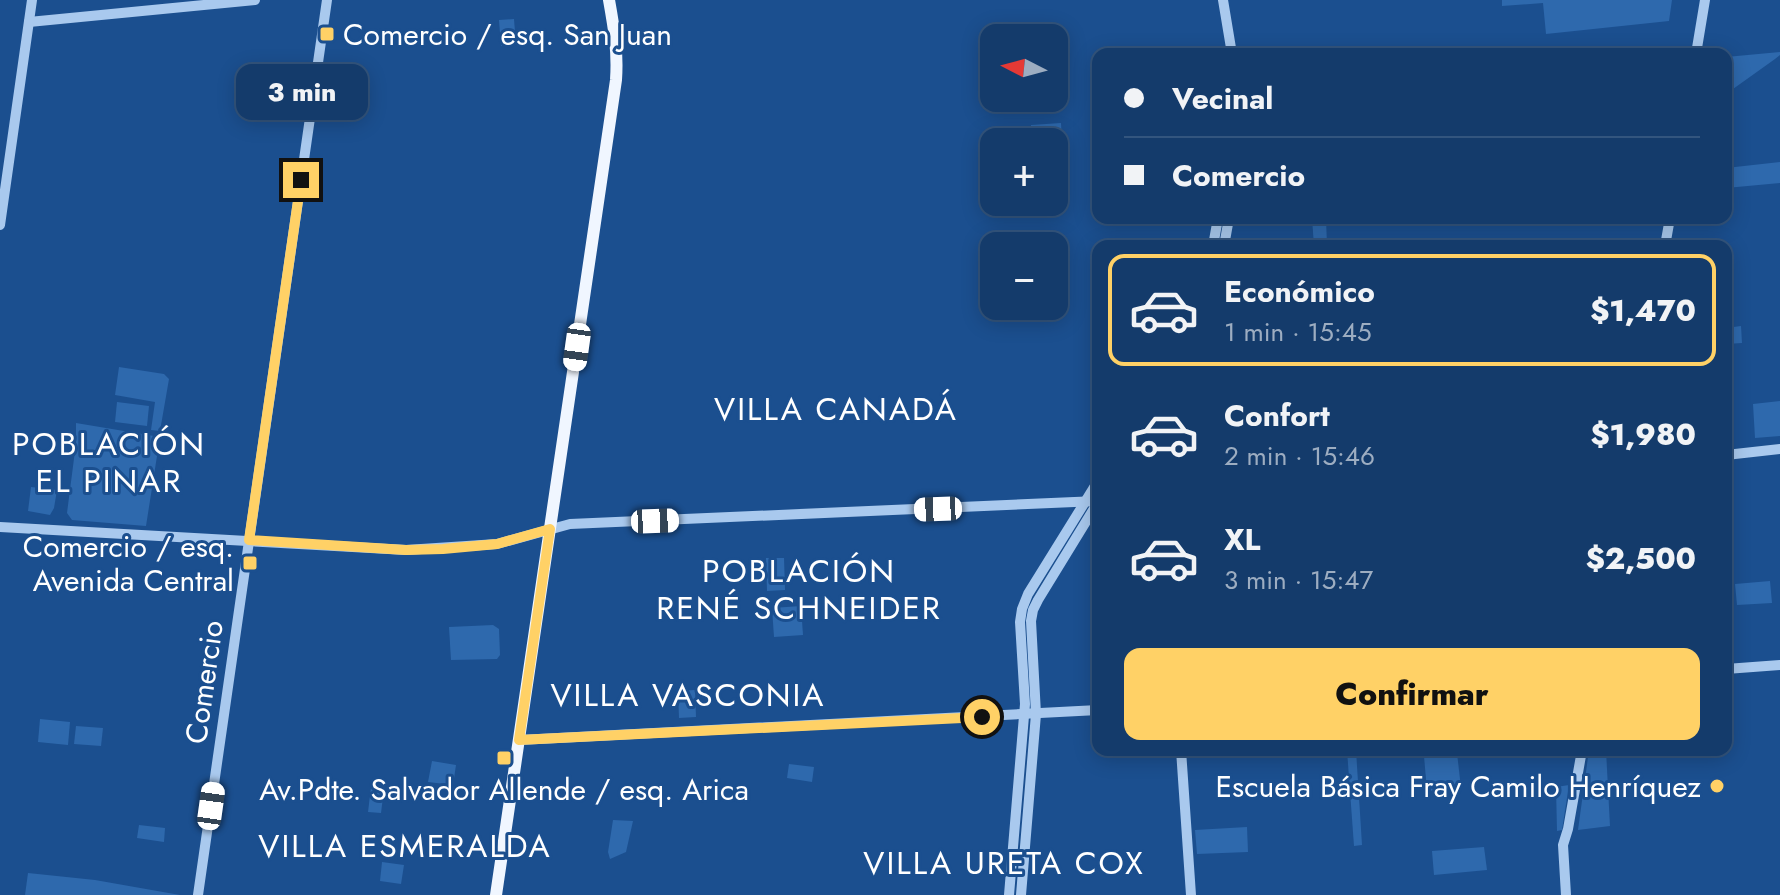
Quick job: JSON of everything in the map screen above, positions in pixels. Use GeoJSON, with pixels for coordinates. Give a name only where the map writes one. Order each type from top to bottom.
{"type":"FeatureCollection","features":[{"type":"Feature","properties":{"kind":"main road"},"geometry":{"type":"LineString","coordinates":[[609,0],[615,25]]}},
{"type":"Feature","properties":{"kind":"main road"},"geometry":{"type":"LineString","coordinates":[[496,895],[616,80],[617,0]]}},
{"type":"Feature","properties":{"kind":"street"},"geometry":{"type":"LineString","coordinates":[[0,225],[32,0]]}},
{"type":"Feature","properties":{"kind":"street"},"geometry":{"type":"LineString","coordinates":[[29,22],[255,0]]}},
{"type":"Feature","properties":{"kind":"street","name":"Comercio"},"geometry":{"type":"LineString","coordinates":[[198,895],[327,0]]}},
{"type":"Feature","properties":{"kind":"street"},"geometry":{"type":"LineString","coordinates":[[1223,0],[1231,48]]}},
{"type":"Feature","properties":{"kind":"street"},"geometry":{"type":"LineString","coordinates":[[1697,48],[1705,0]]}},
{"type":"Feature","properties":{"kind":"street"},"geometry":{"type":"LineString","coordinates":[[1230,41],[1235,48]]}},
{"type":"Feature","properties":{"kind":"street"},"geometry":{"type":"LineString","coordinates":[[1732,454],[1780,449]]}},
{"type":"Feature","properties":{"kind":"street"},"geometry":{"type":"LineString","coordinates":[[1009,895],[1031,714],[1020,622],[1022,609],[1028,594],[1092,492]]}},
{"type":"Feature","properties":{"kind":"street"},"geometry":{"type":"LineString","coordinates":[[0,527],[406,550],[497,544],[570,524],[1092,502]]}},
{"type":"Feature","properties":{"kind":"street"},"geometry":{"type":"LineString","coordinates":[[1021,895],[1033,610],[1092,512]]}},
{"type":"Feature","properties":{"kind":"street"},"geometry":{"type":"LineString","coordinates":[[1732,669],[1780,665]]}},
{"type":"Feature","properties":{"kind":"street"},"geometry":{"type":"LineString","coordinates":[[519,740],[1092,710]]}},
{"type":"Feature","properties":{"kind":"street"},"geometry":{"type":"LineString","coordinates":[[1181,756],[1191,895]]}},
{"type":"Feature","properties":{"kind":"street"},"geometry":{"type":"LineString","coordinates":[[1566,895],[1563,845],[1581,756]]}},
{"type":"Feature","properties":{"kind":"shaded area"},"geometry":{"type":"Polygon","coordinates":[[[1502,0],[1672,0],[1669,21],[1546,34],[1543,3],[1502,6],[1502,0]]]}},
{"type":"Feature","properties":{"kind":"shaded area"},"geometry":{"type":"Polygon","coordinates":[[[514,19],[516,45],[501,46],[499,20],[514,19]]]}},
{"type":"Feature","properties":{"kind":"shaded area"},"geometry":{"type":"Polygon","coordinates":[[[1780,52],[1775,59],[1732,90],[1732,56],[1780,52]]]}},
{"type":"Feature","properties":{"kind":"shaded area"},"geometry":{"type":"Polygon","coordinates":[[[1061,123],[1061,128],[1031,128],[1031,125],[1061,123]]]}},
{"type":"Feature","properties":{"kind":"shaded area"},"geometry":{"type":"Polygon","coordinates":[[[1780,162],[1780,183],[1732,187],[1732,167],[1780,162]]]}},
{"type":"Feature","properties":{"kind":"shaded area"},"geometry":{"type":"Polygon","coordinates":[[[1312,224],[1326,224],[1327,240],[1314,240],[1312,224]]]}},
{"type":"Feature","properties":{"kind":"shaded area"},"geometry":{"type":"Polygon","coordinates":[[[1741,326],[1742,343],[1732,344],[1732,327],[1741,326]]]}},
{"type":"Feature","properties":{"kind":"shaded area"},"geometry":{"type":"Polygon","coordinates":[[[119,367],[164,374],[169,379],[160,431],[151,430],[155,402],[115,395],[119,367]]]}},
{"type":"Feature","properties":{"kind":"shaded area"},"geometry":{"type":"Polygon","coordinates":[[[1780,401],[1780,436],[1755,438],[1753,404],[1780,401]]]}},
{"type":"Feature","properties":{"kind":"shaded area"},"geometry":{"type":"Polygon","coordinates":[[[117,402],[149,406],[147,426],[115,422],[117,402]]]}},
{"type":"Feature","properties":{"kind":"shaded area"},"geometry":{"type":"Polygon","coordinates":[[[76,423],[160,437],[146,526],[72,520],[67,513],[76,423]]]}},
{"type":"Feature","properties":{"kind":"shaded area"},"geometry":{"type":"Polygon","coordinates":[[[31,487],[57,490],[50,515],[28,511],[31,487]]]}},
{"type":"Feature","properties":{"kind":"shaded area"},"geometry":{"type":"Polygon","coordinates":[[[766,558],[784,558],[785,590],[767,591],[766,558]]]}},
{"type":"Feature","properties":{"kind":"shaded area"},"geometry":{"type":"Polygon","coordinates":[[[1770,581],[1772,603],[1737,605],[1735,584],[1770,581]]]}},
{"type":"Feature","properties":{"kind":"shaded area"},"geometry":{"type":"Polygon","coordinates":[[[801,606],[803,635],[774,637],[772,608],[801,606]]]}},
{"type":"Feature","properties":{"kind":"shaded area"},"geometry":{"type":"Polygon","coordinates":[[[493,625],[499,629],[500,655],[497,659],[451,660],[449,627],[493,625]]]}},
{"type":"Feature","properties":{"kind":"shaded area"},"geometry":{"type":"Polygon","coordinates":[[[695,690],[696,717],[679,718],[678,691],[695,690]]]}},
{"type":"Feature","properties":{"kind":"shaded area"},"geometry":{"type":"Polygon","coordinates":[[[40,719],[70,722],[68,745],[38,742],[40,719]]]}},
{"type":"Feature","properties":{"kind":"shaded area"},"geometry":{"type":"Polygon","coordinates":[[[76,726],[103,728],[101,746],[74,744],[76,726]]]}},
{"type":"Feature","properties":{"kind":"shaded area"},"geometry":{"type":"Polygon","coordinates":[[[1347,756],[1356,756],[1362,845],[1354,846],[1347,756]]]}},
{"type":"Feature","properties":{"kind":"shaded area"},"geometry":{"type":"Polygon","coordinates":[[[1424,756],[1457,756],[1461,788],[1427,791],[1424,756]]]}},
{"type":"Feature","properties":{"kind":"shaded area"},"geometry":{"type":"Polygon","coordinates":[[[1588,756],[1606,756],[1610,826],[1578,830],[1588,756]]]}},
{"type":"Feature","properties":{"kind":"shaded area"},"geometry":{"type":"Polygon","coordinates":[[[432,761],[456,765],[453,785],[428,782],[432,761]]]}},
{"type":"Feature","properties":{"kind":"shaded area"},"geometry":{"type":"Polygon","coordinates":[[[789,764],[814,767],[812,782],[787,778],[789,764]]]}},
{"type":"Feature","properties":{"kind":"shaded area"},"geometry":{"type":"Polygon","coordinates":[[[372,779],[385,781],[381,813],[368,812],[372,779]]]}},
{"type":"Feature","properties":{"kind":"shaded area"},"geometry":{"type":"Polygon","coordinates":[[[1569,785],[1562,830],[1557,831],[1556,787],[1569,785]]]}},
{"type":"Feature","properties":{"kind":"shaded area"},"geometry":{"type":"Polygon","coordinates":[[[613,820],[633,821],[626,852],[610,859],[608,852],[613,820]]]}},
{"type":"Feature","properties":{"kind":"shaded area"},"geometry":{"type":"Polygon","coordinates":[[[139,825],[165,828],[164,842],[137,838],[139,825]]]}},
{"type":"Feature","properties":{"kind":"shaded area"},"geometry":{"type":"Polygon","coordinates":[[[1247,827],[1248,852],[1197,854],[1195,830],[1247,827]]]}},
{"type":"Feature","properties":{"kind":"shaded area"},"geometry":{"type":"Polygon","coordinates":[[[1484,847],[1487,870],[1434,875],[1432,851],[1484,847]]]}},
{"type":"Feature","properties":{"kind":"shaded area"},"geometry":{"type":"Polygon","coordinates":[[[382,862],[404,865],[401,884],[380,881],[382,862]]]}},
{"type":"Feature","properties":{"kind":"shaded area"},"geometry":{"type":"Polygon","coordinates":[[[28,873],[95,880],[180,895],[25,895],[28,873]]]}},
{"type":"Feature","properties":{"kind":"place","name":"Comercio / esq. San Juan"},"geometry":{"type":"Point","coordinates":[327,34]}},
{"type":"Feature","properties":{"kind":"place","name":"Comercio / esq. Avenida Central"},"geometry":{"type":"Point","coordinates":[250,563]}},
{"type":"Feature","properties":{"kind":"place","name":"Av.Pdte. Salvador Allende / esq. Arica"},"geometry":{"type":"Point","coordinates":[504,758]}},
{"type":"Feature","properties":{"kind":"place","name":"Escuela Básica Fray Camilo Henríquez"},"geometry":{"type":"Point","coordinates":[1717,786]}},
{"type":"Feature","properties":{"kind":"district","name":"VILLA CANADÁ"},"geometry":{"type":"Point","coordinates":[836,409]}},
{"type":"Feature","properties":{"kind":"district","name":"POBLACIÓN EL PINAR"},"geometry":{"type":"Point","coordinates":[109,462]}},
{"type":"Feature","properties":{"kind":"district","name":"POBLACIÓN RENÉ SCHNEIDER"},"geometry":{"type":"Point","coordinates":[799,590]}},
{"type":"Feature","properties":{"kind":"district","name":"VILLA VASCONIA"},"geometry":{"type":"Point","coordinates":[688,695]}},
{"type":"Feature","properties":{"kind":"district","name":"VILLA ESMERALDA"},"geometry":{"type":"Point","coordinates":[405,846]}},
{"type":"Feature","properties":{"kind":"district","name":"VILLA URETA COX"},"geometry":{"type":"Point","coordinates":[1004,863]}},
{"type":"Feature","properties":{"kind":"route"},"geometry":{"type":"LineString","coordinates":[[301,180],[249,540],[406,550],[443,549],[497,544],[550,529],[519,740],[982,717]]}}]}
